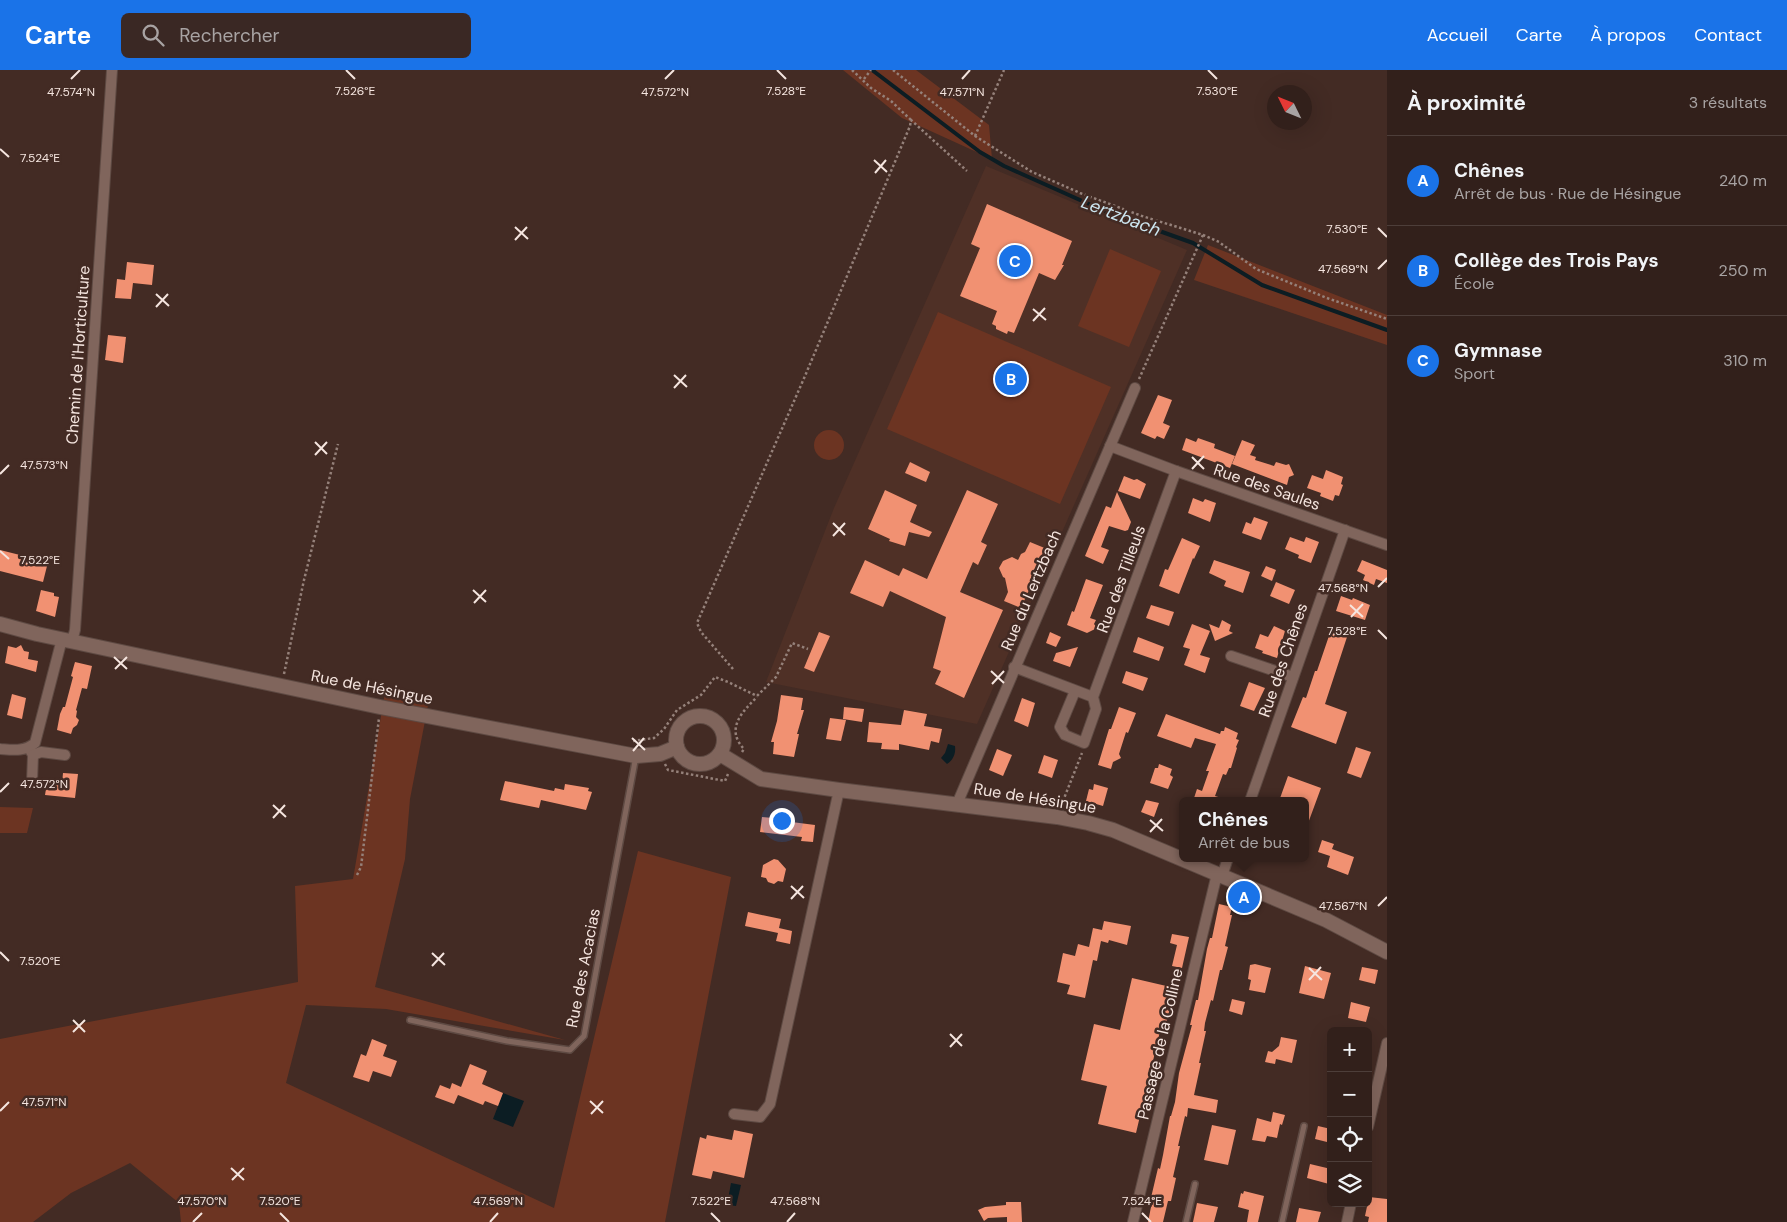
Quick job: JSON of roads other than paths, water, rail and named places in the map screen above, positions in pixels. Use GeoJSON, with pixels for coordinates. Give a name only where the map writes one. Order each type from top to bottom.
{"type":"FeatureCollection","features":[{"type":"Feature","properties":{"kind":"main road","name":"Rue de Hésingue"},"geometry":{"type":"LineString","coordinates":[[0,624],[283,687],[636,756],[660,754],[676,747]]}},
{"type":"Feature","properties":{"kind":"main road"},"geometry":{"type":"LineString","coordinates":[[697,715],[710,717],[720,725],[724,734],[724,744],[720,754],[708,763],[692,763],[680,754],[676,747],[675,738],[682,723],[697,715]]}},
{"type":"Feature","properties":{"kind":"main road","name":"Rue de Hésingue"},"geometry":{"type":"LineString","coordinates":[[720,754],[761,779],[1057,816],[1113,830],[1179,858]]}},
{"type":"Feature","properties":{"kind":"main road","name":"Rue de Hésingue"},"geometry":{"type":"LineString","coordinates":[[1188,862],[1326,920],[1387,952]]}},
{"type":"Feature","properties":{"kind":"street","name":"Chemin de l'Horticulture"},"geometry":{"type":"LineString","coordinates":[[31,752],[67,640],[75,630],[112,70]]}},
{"type":"Feature","properties":{"kind":"street","name":"Rue du Lertzbach"},"geometry":{"type":"LineString","coordinates":[[957,804],[1135,388]]}},
{"type":"Feature","properties":{"kind":"street","name":"Rue des Saules"},"geometry":{"type":"LineString","coordinates":[[1110,446],[1387,545]]}},
{"type":"Feature","properties":{"kind":"street","name":"Rue des Tilleuls"},"geometry":{"type":"LineString","coordinates":[[1075,690],[1060,727],[1065,735],[1084,743],[1096,709],[1094,697],[1176,471]]}},
{"type":"Feature","properties":{"kind":"street","name":"Rue des Chênes"},"geometry":{"type":"LineString","coordinates":[[1251,797],[1345,530]]}},
{"type":"Feature","properties":{"kind":"street"},"geometry":{"type":"LineString","coordinates":[[1231,656],[1293,677]]}},
{"type":"Feature","properties":{"kind":"street"},"geometry":{"type":"LineString","coordinates":[[1014,667],[1094,697]]}},
{"type":"Feature","properties":{"kind":"street"},"geometry":{"type":"LineString","coordinates":[[0,749],[65,754]]}},
{"type":"Feature","properties":{"kind":"street"},"geometry":{"type":"LineString","coordinates":[[31,752],[32,782]]}},
{"type":"Feature","properties":{"kind":"street"},"geometry":{"type":"LineString","coordinates":[[734,1114],[760,1118],[770,1104],[839,790]]}},
{"type":"Feature","properties":{"kind":"street"},"geometry":{"type":"LineString","coordinates":[[1219,875],[1226,862]]}},
{"type":"Feature","properties":{"kind":"street","name":"Passage de la Colline"},"geometry":{"type":"LineString","coordinates":[[1133,1222],[1219,875]]}},
{"type":"Feature","properties":{"kind":"street"},"geometry":{"type":"LineString","coordinates":[[1370,1117],[1387,1043]]}},
{"type":"Feature","properties":{"kind":"street"},"geometry":{"type":"LineString","coordinates":[[1347,1222],[1350,1207]]}},
{"type":"Feature","properties":{"kind":"lane","name":"Rue des Acacias"},"geometry":{"type":"LineString","coordinates":[[410,1020],[507,1041],[570,1050],[584,1036],[636,756]]}},
{"type":"Feature","properties":{"kind":"lane"},"geometry":{"type":"LineString","coordinates":[[1282,1222],[1304,1126]]}},
{"type":"Feature","properties":{"kind":"lane"},"geometry":{"type":"LineString","coordinates":[[1186,1222],[1195,1184]]}},
{"type":"Feature","properties":{"kind":"waterway","name":"Lertzbach"},"geometry":{"type":"LineString","coordinates":[[872,70],[980,152],[1004,166],[1109,213],[1193,243],[1262,285],[1387,330]]}},
{"type":"Feature","properties":{"kind":"place","name":"Gymnase"},"geometry":{"type":"Point","coordinates":[1015,261]}},
{"type":"Feature","properties":{"kind":"place","name":"Collège des Trois Pays"},"geometry":{"type":"Point","coordinates":[1011,379]}},
{"type":"Feature","properties":{"kind":"place","name":"Chênes"},"geometry":{"type":"Point","coordinates":[1244,897]}}]}
